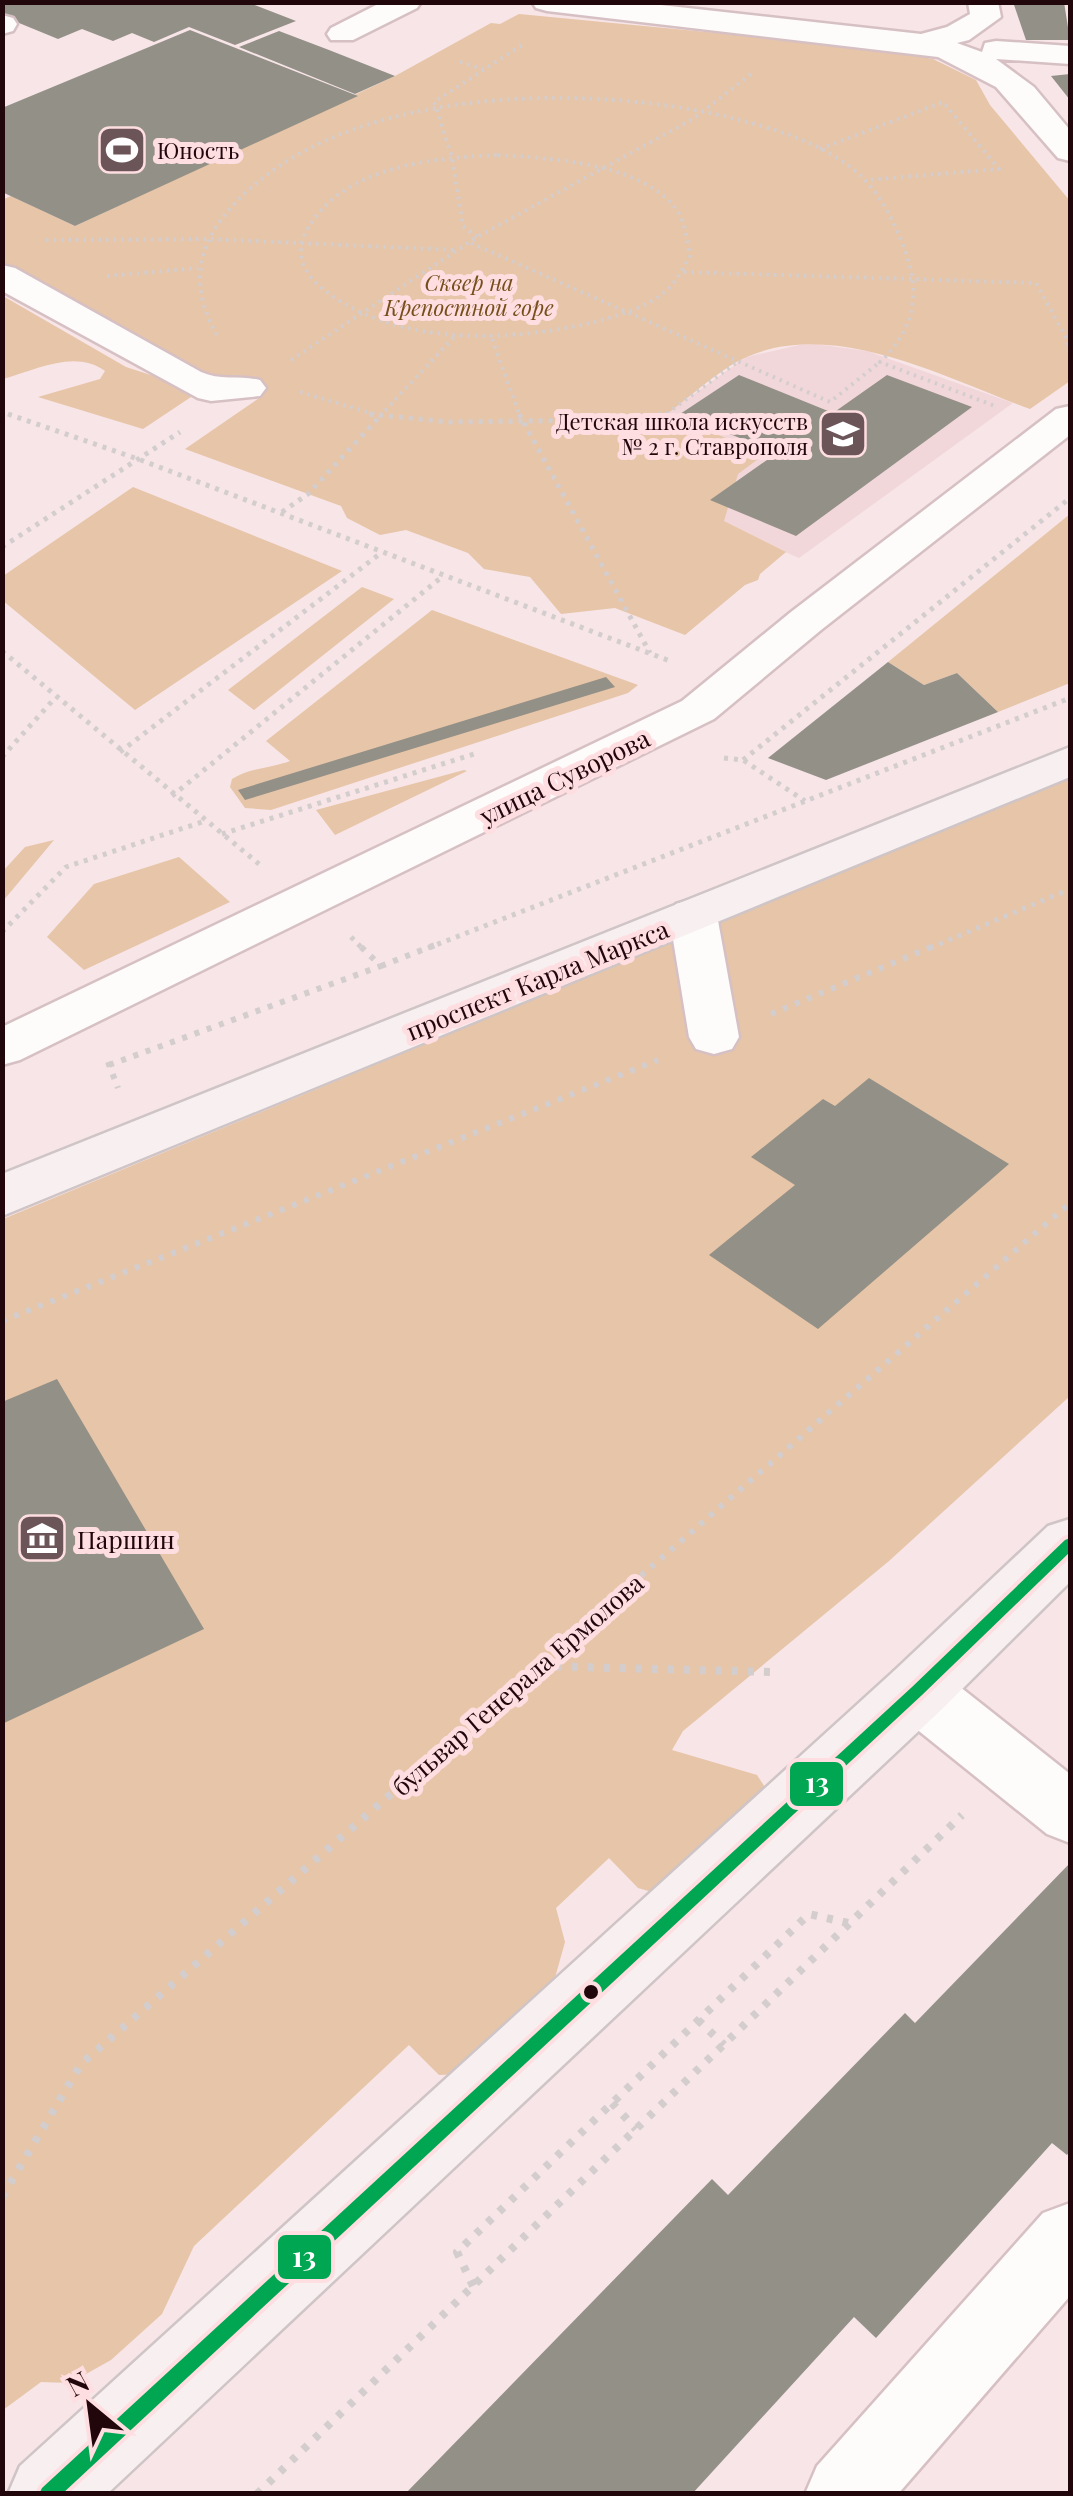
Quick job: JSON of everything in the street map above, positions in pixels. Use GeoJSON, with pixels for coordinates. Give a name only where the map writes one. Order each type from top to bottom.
{"type":"FeatureCollection","features":[{"type":"Feature","properties":{"kind":"main road","name":"проспект Карла Маркса"},"geometry":{"type":"LineString","coordinates":[[2,1196],[1070,760]]}},
{"type":"Feature","properties":{"kind":"main road"},"geometry":{"type":"LineString","coordinates":[[48,2494],[918,1691],[1070,1544]]}},
{"type":"Feature","properties":{"kind":"street"},"geometry":{"type":"LineString","coordinates":[[342,34],[406,2]]}},
{"type":"Feature","properties":{"kind":"street"},"geometry":{"type":"LineString","coordinates":[[547,2],[921,43],[1000,62],[1070,55]]}},
{"type":"Feature","properties":{"kind":"street"},"geometry":{"type":"LineString","coordinates":[[921,43],[958,34],[984,10],[1000,62],[1070,151]]}},
{"type":"Feature","properties":{"kind":"street"},"geometry":{"type":"LineString","coordinates":[[2,276],[188,380],[212,390],[256,383]]}},
{"type":"Feature","properties":{"kind":"street","name":"улица Суворова"},"geometry":{"type":"LineString","coordinates":[[2,1048],[698,710],[1070,417]]}},
{"type":"Feature","properties":{"kind":"street"},"geometry":{"type":"LineString","coordinates":[[693,915],[714,1037]]}},
{"type":"Feature","properties":{"kind":"street"},"geometry":{"type":"LineString","coordinates":[[918,1691],[1070,1813]]}},
{"type":"Feature","properties":{"kind":"street"},"geometry":{"type":"LineString","coordinates":[[845,2494],[1070,2240]]}},
{"type":"Feature","properties":{"kind":"path"},"geometry":{"type":"LineString","coordinates":[[256,383],[477,237],[704,110],[776,54],[796,29]]}},
{"type":"Feature","properties":{"kind":"path"},"geometry":{"type":"LineString","coordinates":[[460,62],[484,70]]}},
{"type":"Feature","properties":{"kind":"path"},"geometry":{"type":"LineString","coordinates":[[470,242],[830,402],[880,362],[914,316],[916,281],[898,232],[866,180],[819,149],[776,131],[704,110],[638,99],[568,95],[498,97],[434,109],[314,145],[268,172],[235,200],[208,239],[198,268],[198,296],[206,317],[256,383],[376,416],[522,422],[666,414],[736,363]]}},
{"type":"Feature","properties":{"kind":"path"},"geometry":{"type":"LineString","coordinates":[[819,149],[944,102],[999,168],[866,180]]}},
{"type":"Feature","properties":{"kind":"path"},"geometry":{"type":"LineString","coordinates":[[434,109],[452,157],[463,226],[477,237]]}},
{"type":"Feature","properties":{"kind":"path"},"geometry":{"type":"LineString","coordinates":[[452,157],[552,158],[602,168],[648,186],[679,210],[692,239],[684,272],[665,292],[629,312],[588,326],[492,338],[454,337],[360,314],[323,292],[301,265],[300,242],[320,212],[349,189],[392,170],[452,157]]}},
{"type":"Feature","properties":{"kind":"path"},"geometry":{"type":"LineString","coordinates":[[30,240],[208,239],[459,250]]}},
{"type":"Feature","properties":{"kind":"path"},"geometry":{"type":"LineString","coordinates":[[684,272],[1036,283],[1066,339],[1070,360]]}},
{"type":"Feature","properties":{"kind":"path"},"geometry":{"type":"LineString","coordinates":[[281,513],[308,494],[376,416],[454,337]]}},
{"type":"Feature","properties":{"kind":"path"},"geometry":{"type":"LineString","coordinates":[[492,338],[522,422],[650,654]]}},
{"type":"Feature","properties":{"kind":"path"},"geometry":{"type":"LineString","coordinates":[[880,362],[1002,409]]}},
{"type":"Feature","properties":{"kind":"path"},"geometry":{"type":"LineString","coordinates":[[2,412],[138,459],[676,663]]}},
{"type":"Feature","properties":{"kind":"path"},"geometry":{"type":"LineString","coordinates":[[2,547],[183,430]]}},
{"type":"Feature","properties":{"kind":"path"},"geometry":{"type":"LineString","coordinates":[[743,760],[1070,498]]}},
{"type":"Feature","properties":{"kind":"path"},"geometry":{"type":"LineString","coordinates":[[120,752],[382,552]]}},
{"type":"Feature","properties":{"kind":"path"},"geometry":{"type":"LineString","coordinates":[[172,796],[444,575]]}},
{"type":"Feature","properties":{"kind":"path"},"geometry":{"type":"LineString","coordinates":[[2,758],[55,698]]}},
{"type":"Feature","properties":{"kind":"path"},"geometry":{"type":"LineString","coordinates":[[380,966],[1070,698]]}},
{"type":"Feature","properties":{"kind":"path"},"geometry":{"type":"LineString","coordinates":[[221,834],[486,750]]}},
{"type":"Feature","properties":{"kind":"path"},"geometry":{"type":"LineString","coordinates":[[2,932],[66,868],[204,822]]}},
{"type":"Feature","properties":{"kind":"path"},"geometry":{"type":"LineString","coordinates":[[2,1321],[714,1037],[1070,890]]}},
{"type":"Feature","properties":{"kind":"path","name":"бульвар Генерала Ермолова"},"geometry":{"type":"LineString","coordinates":[[2,2197],[81,2064],[1070,1203]]}},
{"type":"Feature","properties":{"kind":"path"},"geometry":{"type":"LineString","coordinates":[[539,1666],[772,1672]]}},
{"type":"Feature","properties":{"kind":"path"},"geometry":{"type":"LineString","coordinates":[[258,2494],[1013,1766]]}},
{"type":"Feature","properties":{"kind":"path"},"geometry":{"type":"LineString","coordinates":[[473,2286],[456,2252],[809,1914],[849,1924]]}},
{"type":"Feature","properties":{"kind":"path"},"geometry":{"type":"LineString","coordinates":[[698,2020],[724,2046]]}},
{"type":"Feature","properties":{"kind":"path"},"geometry":{"type":"LineString","coordinates":[[612,2103],[636,2129]]}},
{"type":"Feature","properties":{"kind":"shaded area","name":"Детская школа искусств № 2 г. Ставрополя"},"geometry":{"type":"Polygon","coordinates":[[[808,343],[867,351],[1013,403],[799,558],[688,510],[666,414],[746,357],[808,343]]]}},
{"type":"Feature","properties":{"kind":"green space","name":"Сквер на Крепостной горе"},"geometry":{"type":"Polygon","coordinates":[[[519,14],[882,49],[933,59],[976,80],[990,105],[1070,201],[1070,381],[1030,409],[928,369],[855,349],[818,344],[783,346],[749,356],[727,368],[667,414],[765,454],[738,474],[724,521],[786,552],[758,580],[745,585],[685,635],[615,608],[561,614],[530,577],[484,569],[468,553],[406,530],[380,535],[347,518],[341,506],[185,449],[262,396],[205,381],[3,262],[2,200],[11,196],[75,226],[395,76],[491,23],[500,24],[519,14]]]}},
{"type":"Feature","properties":{"kind":"green space"},"geometry":{"type":"Polygon","coordinates":[[[3,296],[126,367],[200,391],[143,429],[38,397],[100,379],[105,371],[68,361],[3,379],[3,296]]]}},
{"type":"Feature","properties":{"kind":"green space"},"geometry":{"type":"Polygon","coordinates":[[[133,487],[342,571],[135,710],[2,600],[3,576],[133,487]]]}},
{"type":"Feature","properties":{"kind":"green space"},"geometry":{"type":"Polygon","coordinates":[[[1070,514],[1070,683],[998,712],[957,673],[924,685],[888,662],[1070,514]]]}},
{"type":"Feature","properties":{"kind":"green space"},"geometry":{"type":"Polygon","coordinates":[[[362,587],[394,599],[254,710],[228,690],[362,587]]]}},
{"type":"Feature","properties":{"kind":"green space"},"geometry":{"type":"Polygon","coordinates":[[[432,610],[638,685],[628,693],[271,810],[245,808],[230,787],[232,779],[290,761],[266,741],[432,610]]]}},
{"type":"Feature","properties":{"kind":"green space"},"geometry":{"type":"Polygon","coordinates":[[[467,771],[335,835],[316,810],[467,771]]]}},
{"type":"Feature","properties":{"kind":"green space"},"geometry":{"type":"Polygon","coordinates":[[[1070,777],[1070,1396],[889,1561],[683,1731],[672,1750],[757,1775],[772,1798],[673,1898],[638,1888],[609,1858],[556,1908],[565,1942],[551,1992],[485,2073],[439,2075],[409,2045],[194,2246],[162,2314],[111,2360],[70,2383],[41,2382],[3,2410],[3,1219],[1070,777]]]}},
{"type":"Feature","properties":{"kind":"green space"},"geometry":{"type":"Polygon","coordinates":[[[54,840],[3,901],[3,871],[25,847],[54,840]]]}},
{"type":"Feature","properties":{"kind":"green space"},"geometry":{"type":"Polygon","coordinates":[[[179,857],[230,902],[84,970],[47,937],[94,884],[179,857]]]}},
{"type":"Feature","properties":{"kind":"building"},"geometry":{"type":"Polygon","coordinates":[[[2,2],[247,2],[296,21],[235,45],[189,27],[154,42],[132,33],[113,41],[82,29],[58,39],[2,16],[2,2]]]}},
{"type":"Feature","properties":{"kind":"building"},"geometry":{"type":"Polygon","coordinates":[[[1013,2],[1064,2],[1070,40],[1026,40],[1013,2]]]}},
{"type":"Feature","properties":{"kind":"building","name":"Юность"},"geometry":{"type":"Polygon","coordinates":[[[190,30],[358,96],[75,226],[2,192],[2,108],[190,30]]]}},
{"type":"Feature","properties":{"kind":"building"},"geometry":{"type":"Polygon","coordinates":[[[279,31],[395,76],[355,94],[239,47],[279,31]]]}},
{"type":"Feature","properties":{"kind":"building"},"geometry":{"type":"Polygon","coordinates":[[[1070,74],[1070,100],[1051,76],[1070,74]]]}},
{"type":"Feature","properties":{"kind":"building"},"geometry":{"type":"Polygon","coordinates":[[[739,375],[833,413],[887,375],[972,407],[796,536],[710,500],[777,453],[680,414],[739,375]]]}},
{"type":"Feature","properties":{"kind":"building"},"geometry":{"type":"Polygon","coordinates":[[[888,662],[924,685],[957,673],[998,712],[826,780],[768,758],[888,662]]]}},
{"type":"Feature","properties":{"kind":"building"},"geometry":{"type":"Polygon","coordinates":[[[606,677],[615,687],[245,800],[238,790],[606,677]]]}},
{"type":"Feature","properties":{"kind":"building"},"geometry":{"type":"Polygon","coordinates":[[[869,1078],[1009,1164],[818,1329],[709,1255],[795,1185],[751,1157],[823,1099],[835,1106],[869,1078]]]}},
{"type":"Feature","properties":{"kind":"building"},"geometry":{"type":"Polygon","coordinates":[[[57,1379],[204,1629],[2,1724],[2,1402],[57,1379]]]}},
{"type":"Feature","properties":{"kind":"building"},"geometry":{"type":"Polygon","coordinates":[[[1070,1863],[1070,2151],[1067,2155],[1052,2143],[876,2338],[854,2317],[692,2494],[405,2494],[712,2179],[728,2195],[905,2013],[915,2023],[1070,1863]]]}},
{"type":"Feature","properties":{"kind":"transit line","name":"13"},"geometry":{"type":"LineString","coordinates":[[48,2494],[917,1691],[1070,1544]]}},
{"type":"Feature","properties":{"kind":"place","name":"Юность"},"geometry":{"type":"Point","coordinates":[122,150]}},
{"type":"Feature","properties":{"kind":"place","name":"Детская школа искусств № 2 г. Ставрополя"},"geometry":{"type":"Point","coordinates":[843,434]}},
{"type":"Feature","properties":{"kind":"place","name":"Паршин"},"geometry":{"type":"Point","coordinates":[42,1538]}}]}
